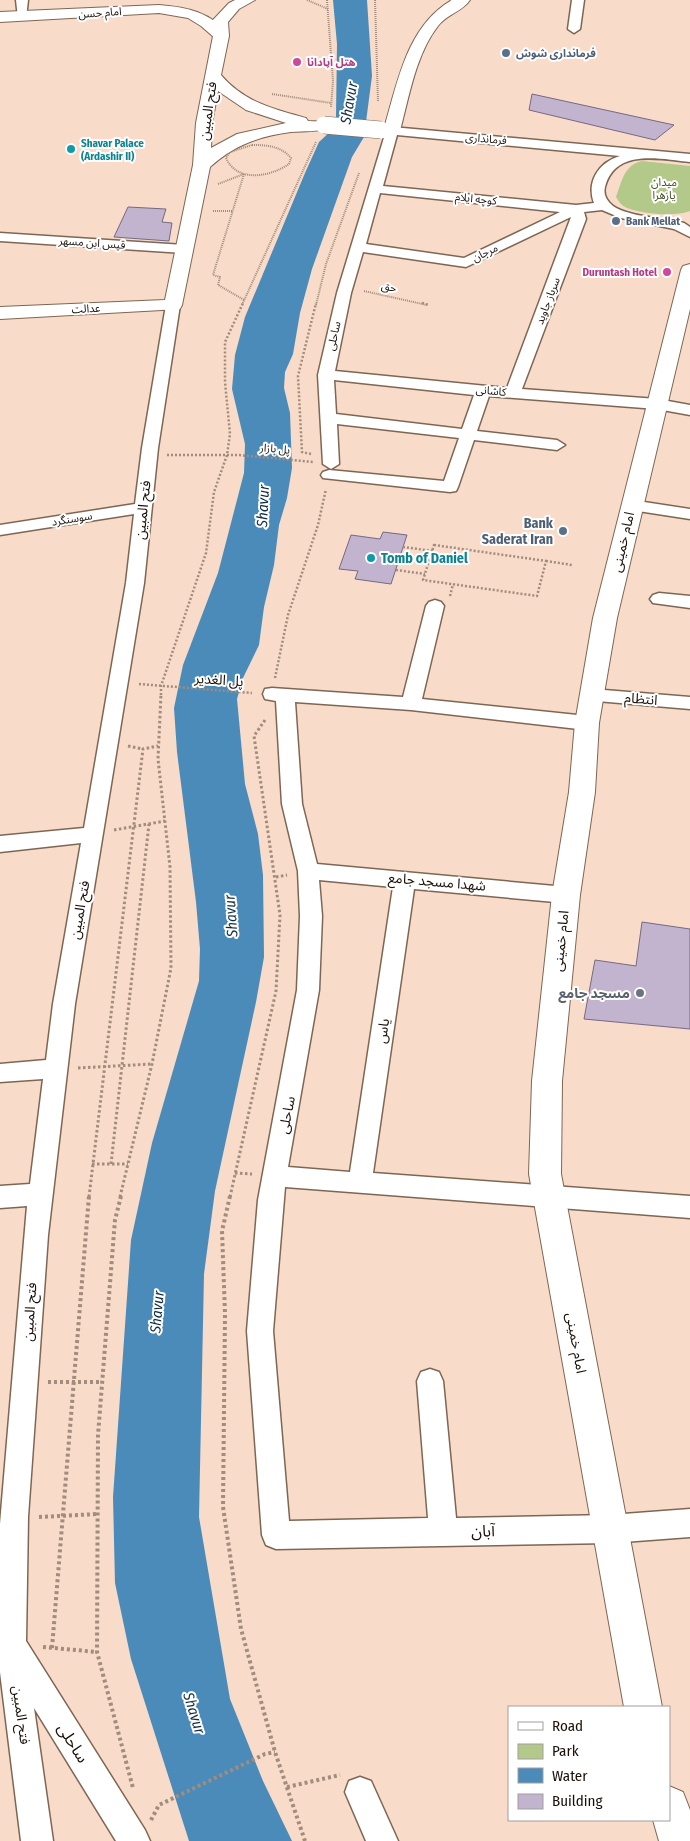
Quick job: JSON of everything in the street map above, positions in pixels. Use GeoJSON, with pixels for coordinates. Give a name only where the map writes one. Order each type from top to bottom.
{"type":"FeatureCollection","features":[{"type":"Feature","properties":{"kind":"street","name":"امام حسن"},"geometry":{"type":"LineString","coordinates":[[0,17],[22,7],[100,0]]}},
{"type":"Feature","properties":{"kind":"street","name":"فتح المبین"},"geometry":{"type":"LineString","coordinates":[[38,1841],[6,1646],[14,1518],[8,1484],[24,1382],[41,1194],[64,1004],[136,583],[149,455],[172,304],[202,165],[204,123],[221,36],[220,21],[226,12],[248,0]]}},
{"type":"Feature","properties":{"kind":"street"},"geometry":{"type":"LineString","coordinates":[[574,29],[578,0]]}},
{"type":"Feature","properties":{"kind":"street","name":"ساحلی"},"geometry":{"type":"LineString","coordinates":[[330,469],[326,375],[346,287],[376,190],[387,131],[428,29],[436,17],[460,1]]}},
{"type":"Feature","properties":{"kind":"street","name":"امام حسن"},"geometry":{"type":"LineString","coordinates":[[0,4],[22,7],[183,11],[207,20],[221,36]]}},
{"type":"Feature","properties":{"kind":"street"},"geometry":{"type":"LineString","coordinates":[[213,75],[221,87],[236,99],[261,112],[317,124],[387,131]]}},
{"type":"Feature","properties":{"kind":"street"},"geometry":{"type":"LineString","coordinates":[[202,165],[216,150],[230,142],[290,127],[317,124]]}},
{"type":"Feature","properties":{"kind":"street","name":"فرمانداری"},"geometry":{"type":"LineString","coordinates":[[387,131],[649,153]]}},
{"type":"Feature","properties":{"kind":"street"},"geometry":{"type":"LineString","coordinates":[[690,146],[649,153],[612,163],[606,170],[598,187],[598,198],[603,206],[611,212],[626,216],[683,223],[690,233]]}},
{"type":"Feature","properties":{"kind":"street"},"geometry":{"type":"LineString","coordinates":[[581,147],[599,155],[605,161],[606,170]]}},
{"type":"Feature","properties":{"kind":"street"},"geometry":{"type":"LineString","coordinates":[[649,153],[690,158]]}},
{"type":"Feature","properties":{"kind":"street","name":"کوچه ایلام"},"geometry":{"type":"LineString","coordinates":[[376,190],[576,209]]}},
{"type":"Feature","properties":{"kind":"street"},"geometry":{"type":"LineString","coordinates":[[576,209],[603,206]]}},
{"type":"Feature","properties":{"kind":"street","name":"مرجان"},"geometry":{"type":"LineString","coordinates":[[358,247],[466,263],[576,209]]}},
{"type":"Feature","properties":{"kind":"street","name":"سرباز جاوید"},"geometry":{"type":"LineString","coordinates":[[513,393],[579,218],[576,209]]}},
{"type":"Feature","properties":{"kind":"street","name":"قیس ابن مسهر"},"geometry":{"type":"LineString","coordinates":[[0,237],[184,249]]}},
{"type":"Feature","properties":{"kind":"street","name":"امام خمینی"},"geometry":{"type":"LineString","coordinates":[[643,1706],[545,1174],[547,1081],[566,895],[582,792],[587,723],[605,618],[690,270]]}},
{"type":"Feature","properties":{"kind":"street","name":"عدالت"},"geometry":{"type":"LineString","coordinates":[[0,312],[172,304]]}},
{"type":"Feature","properties":{"kind":"street","name":"کاشانی"},"geometry":{"type":"LineString","coordinates":[[326,375],[483,391],[657,404],[690,410]]}},
{"type":"Feature","properties":{"kind":"street"},"geometry":{"type":"LineString","coordinates":[[330,469],[450,487],[483,391]]}},
{"type":"Feature","properties":{"kind":"street"},"geometry":{"type":"LineString","coordinates":[[328,418],[557,445]]}},
{"type":"Feature","properties":{"kind":"street"},"geometry":{"type":"LineString","coordinates":[[632,505],[690,514]]}},
{"type":"Feature","properties":{"kind":"street","name":"سوسنگرد"},"geometry":{"type":"LineString","coordinates":[[0,530],[143,508]]}},
{"type":"Feature","properties":{"kind":"street"},"geometry":{"type":"LineString","coordinates":[[659,599],[690,602]]}},
{"type":"Feature","properties":{"kind":"street"},"geometry":{"type":"LineString","coordinates":[[411,704],[435,606]]}},
{"type":"Feature","properties":{"kind":"street"},"geometry":{"type":"LineString","coordinates":[[273,694],[411,704],[587,723]]}},
{"type":"Feature","properties":{"kind":"street","name":"ساحلی"},"geometry":{"type":"LineString","coordinates":[[273,694],[292,804],[308,871],[311,916],[308,990],[294,1076],[270,1200],[260,1331],[276,1536]]}},
{"type":"Feature","properties":{"kind":"street","name":"انتظام"},"geometry":{"type":"LineString","coordinates":[[592,694],[690,703]]}},
{"type":"Feature","properties":{"kind":"street"},"geometry":{"type":"LineString","coordinates":[[0,844],[94,834]]}},
{"type":"Feature","properties":{"kind":"street","name":"شهدا مسجد جامع"},"geometry":{"type":"LineString","coordinates":[[308,871],[566,895]]}},
{"type":"Feature","properties":{"kind":"street","name":"یاس"},"geometry":{"type":"LineString","coordinates":[[360,1183],[405,879]]}},
{"type":"Feature","properties":{"kind":"street"},"geometry":{"type":"LineString","coordinates":[[0,1073],[56,1069]]}},
{"type":"Feature","properties":{"kind":"street"},"geometry":{"type":"LineString","coordinates":[[275,1176],[690,1207]]}},
{"type":"Feature","properties":{"kind":"street"},"geometry":{"type":"LineString","coordinates":[[0,1197],[41,1194]]}},
{"type":"Feature","properties":{"kind":"street"},"geometry":{"type":"LineString","coordinates":[[430,1381],[443,1532]]}},
{"type":"Feature","properties":{"kind":"street","name":"آبان"},"geometry":{"type":"LineString","coordinates":[[276,1536],[610,1529],[690,1523]]}},
{"type":"Feature","properties":{"kind":"street","name":"ساحلی"},"geometry":{"type":"LineString","coordinates":[[6,1646],[142,1832]]}},
{"type":"Feature","properties":{"kind":"street"},"geometry":{"type":"LineString","coordinates":[[360,1792],[382,1841]]}},
{"type":"Feature","properties":{"kind":"street"},"geometry":{"type":"LineString","coordinates":[[670,1810],[679,1841]]}},
{"type":"Feature","properties":{"kind":"path"},"geometry":{"type":"LineString","coordinates":[[307,0],[328,9]]}},
{"type":"Feature","properties":{"kind":"path"},"geometry":{"type":"LineString","coordinates":[[138,1797],[98,1652],[98,1435],[115,1220],[152,1064],[171,968],[170,867],[158,746],[161,686],[179,628],[206,553],[214,492],[227,455],[230,434],[225,382],[226,342],[317,124],[314,117],[331,114],[333,81],[327,0]]}},
{"type":"Feature","properties":{"kind":"path"},"geometry":{"type":"LineString","coordinates":[[375,0],[378,108]]}},
{"type":"Feature","properties":{"kind":"path"},"geometry":{"type":"LineString","coordinates":[[236,99],[253,91],[331,103]]}},
{"type":"Feature","properties":{"kind":"path"},"geometry":{"type":"LineString","coordinates":[[196,192],[244,174],[271,174],[289,164],[290,158],[286,152],[271,146],[252,145],[239,148],[230,152],[226,158],[227,165],[244,174]]}},
{"type":"Feature","properties":{"kind":"path"},"geometry":{"type":"LineString","coordinates":[[309,454],[302,452],[298,376],[326,264],[360,170]]}},
{"type":"Feature","properties":{"kind":"path"},"geometry":{"type":"LineString","coordinates":[[244,174],[213,275],[220,277],[218,286],[244,300]]}},
{"type":"Feature","properties":{"kind":"path","name":"حق"},"geometry":{"type":"LineString","coordinates":[[346,287],[429,305]]}},
{"type":"Feature","properties":{"kind":"path","name":"پل بازار"},"geometry":{"type":"LineString","coordinates":[[149,455],[238,455],[310,461]]}},
{"type":"Feature","properties":{"kind":"path"},"geometry":{"type":"LineString","coordinates":[[273,694],[288,615],[318,525],[330,469]]}},
{"type":"Feature","properties":{"kind":"path"},"geometry":{"type":"LineString","coordinates":[[546,561],[536,596],[423,580],[434,546],[546,561],[572,565]]}},
{"type":"Feature","properties":{"kind":"path"},"geometry":{"type":"LineString","coordinates":[[403,547],[433,551]]}},
{"type":"Feature","properties":{"kind":"path"},"geometry":{"type":"LineString","coordinates":[[396,570],[425,574]]}},
{"type":"Feature","properties":{"kind":"path","name":"پل الغدیر"},"geometry":{"type":"LineString","coordinates":[[118,683],[273,694]]}},
{"type":"Feature","properties":{"kind":"path"},"geometry":{"type":"LineString","coordinates":[[52,1648],[92,1164],[102,1067],[143,749],[158,746]]}},
{"type":"Feature","properties":{"kind":"path"},"geometry":{"type":"LineString","coordinates":[[94,834],[165,821]]}},
{"type":"Feature","properties":{"kind":"path"},"geometry":{"type":"LineString","coordinates":[[111,1164],[149,824]]}},
{"type":"Feature","properties":{"kind":"path"},"geometry":{"type":"LineString","coordinates":[[56,1069],[152,1064]]}},
{"type":"Feature","properties":{"kind":"path"},"geometry":{"type":"LineString","coordinates":[[92,1164],[128,1164]]}},
{"type":"Feature","properties":{"kind":"path"},"geometry":{"type":"LineString","coordinates":[[24,1382],[102,1382]]}},
{"type":"Feature","properties":{"kind":"path"},"geometry":{"type":"LineString","coordinates":[[14,1518],[98,1514]]}},
{"type":"Feature","properties":{"kind":"path"},"geometry":{"type":"LineString","coordinates":[[6,1646],[98,1652]]}},
{"type":"Feature","properties":{"kind":"path"},"geometry":{"type":"LineString","coordinates":[[159,1805],[265,1754],[275,1752]]}},
{"type":"Feature","properties":{"kind":"path"},"geometry":{"type":"LineString","coordinates":[[287,1787],[339,1775],[360,1792]]}},
{"type":"Feature","properties":{"kind":"path"},"geometry":{"type":"LineString","coordinates":[[142,1832],[146,1814]]}},
{"type":"Feature","properties":{"kind":"green space","name":"میدان یازهرا"},"geometry":{"type":"Polygon","coordinates":[[[642,161],[690,166],[690,211],[676,214],[650,213],[633,210],[621,204],[616,197],[624,174],[631,166],[642,161]]]}},
{"type":"Feature","properties":{"kind":"water","name":"Shavur"},"geometry":{"type":"Polygon","coordinates":[[[333,0],[367,0],[372,76],[364,137],[352,157],[312,269],[300,313],[293,354],[285,372],[284,388],[290,413],[292,468],[287,498],[279,525],[274,565],[264,607],[259,645],[243,678],[237,699],[245,784],[258,834],[263,875],[264,957],[215,1191],[204,1274],[199,1517],[230,1699],[263,1781],[292,1841],[189,1841],[131,1659],[115,1583],[113,1497],[131,1240],[152,1143],[199,981],[200,949],[196,902],[177,752],[174,708],[183,665],[218,573],[244,473],[245,444],[232,389],[235,355],[245,317],[319,142],[332,130],[336,116],[337,44],[333,0]]]}},
{"type":"Feature","properties":{"kind":"building"},"geometry":{"type":"Polygon","coordinates":[[[532,94],[674,125],[655,140],[529,110],[532,94]]]}},
{"type":"Feature","properties":{"kind":"building"},"geometry":{"type":"Polygon","coordinates":[[[128,207],[166,209],[162,222],[172,223],[169,241],[114,237],[128,207]]]}},
{"type":"Feature","properties":{"kind":"building","name":"Tomb of Daniel"},"geometry":{"type":"Polygon","coordinates":[[[383,532],[407,535],[391,584],[355,579],[358,571],[339,569],[351,535],[380,539],[383,532]]]}},
{"type":"Feature","properties":{"kind":"building","name":"مسجد جامع"},"geometry":{"type":"Polygon","coordinates":[[[642,922],[690,929],[690,1029],[584,1019],[595,960],[636,966],[642,922]]]}},
{"type":"Feature","properties":{"kind":"place","name":"فرمانداری شوش"},"geometry":{"type":"Point","coordinates":[506,53]}},
{"type":"Feature","properties":{"kind":"place","name":"هتل آپادانا"},"geometry":{"type":"Point","coordinates":[297,62]}},
{"type":"Feature","properties":{"kind":"place","name":"Shavar Palace (Ardashir II)"},"geometry":{"type":"Point","coordinates":[71,149]}},
{"type":"Feature","properties":{"kind":"place","name":"Bank Mellat"},"geometry":{"type":"Point","coordinates":[616,221]}},
{"type":"Feature","properties":{"kind":"place","name":"Duruntash Hotel"},"geometry":{"type":"Point","coordinates":[667,272]}},
{"type":"Feature","properties":{"kind":"place","name":"Bank Saderat Iran"},"geometry":{"type":"Point","coordinates":[563,531]}},
{"type":"Feature","properties":{"kind":"place","name":"Tomb of Daniel"},"geometry":{"type":"Point","coordinates":[371,558]}},
{"type":"Feature","properties":{"kind":"place","name":"مسجد جامع"},"geometry":{"type":"Point","coordinates":[640,993]}}]}
